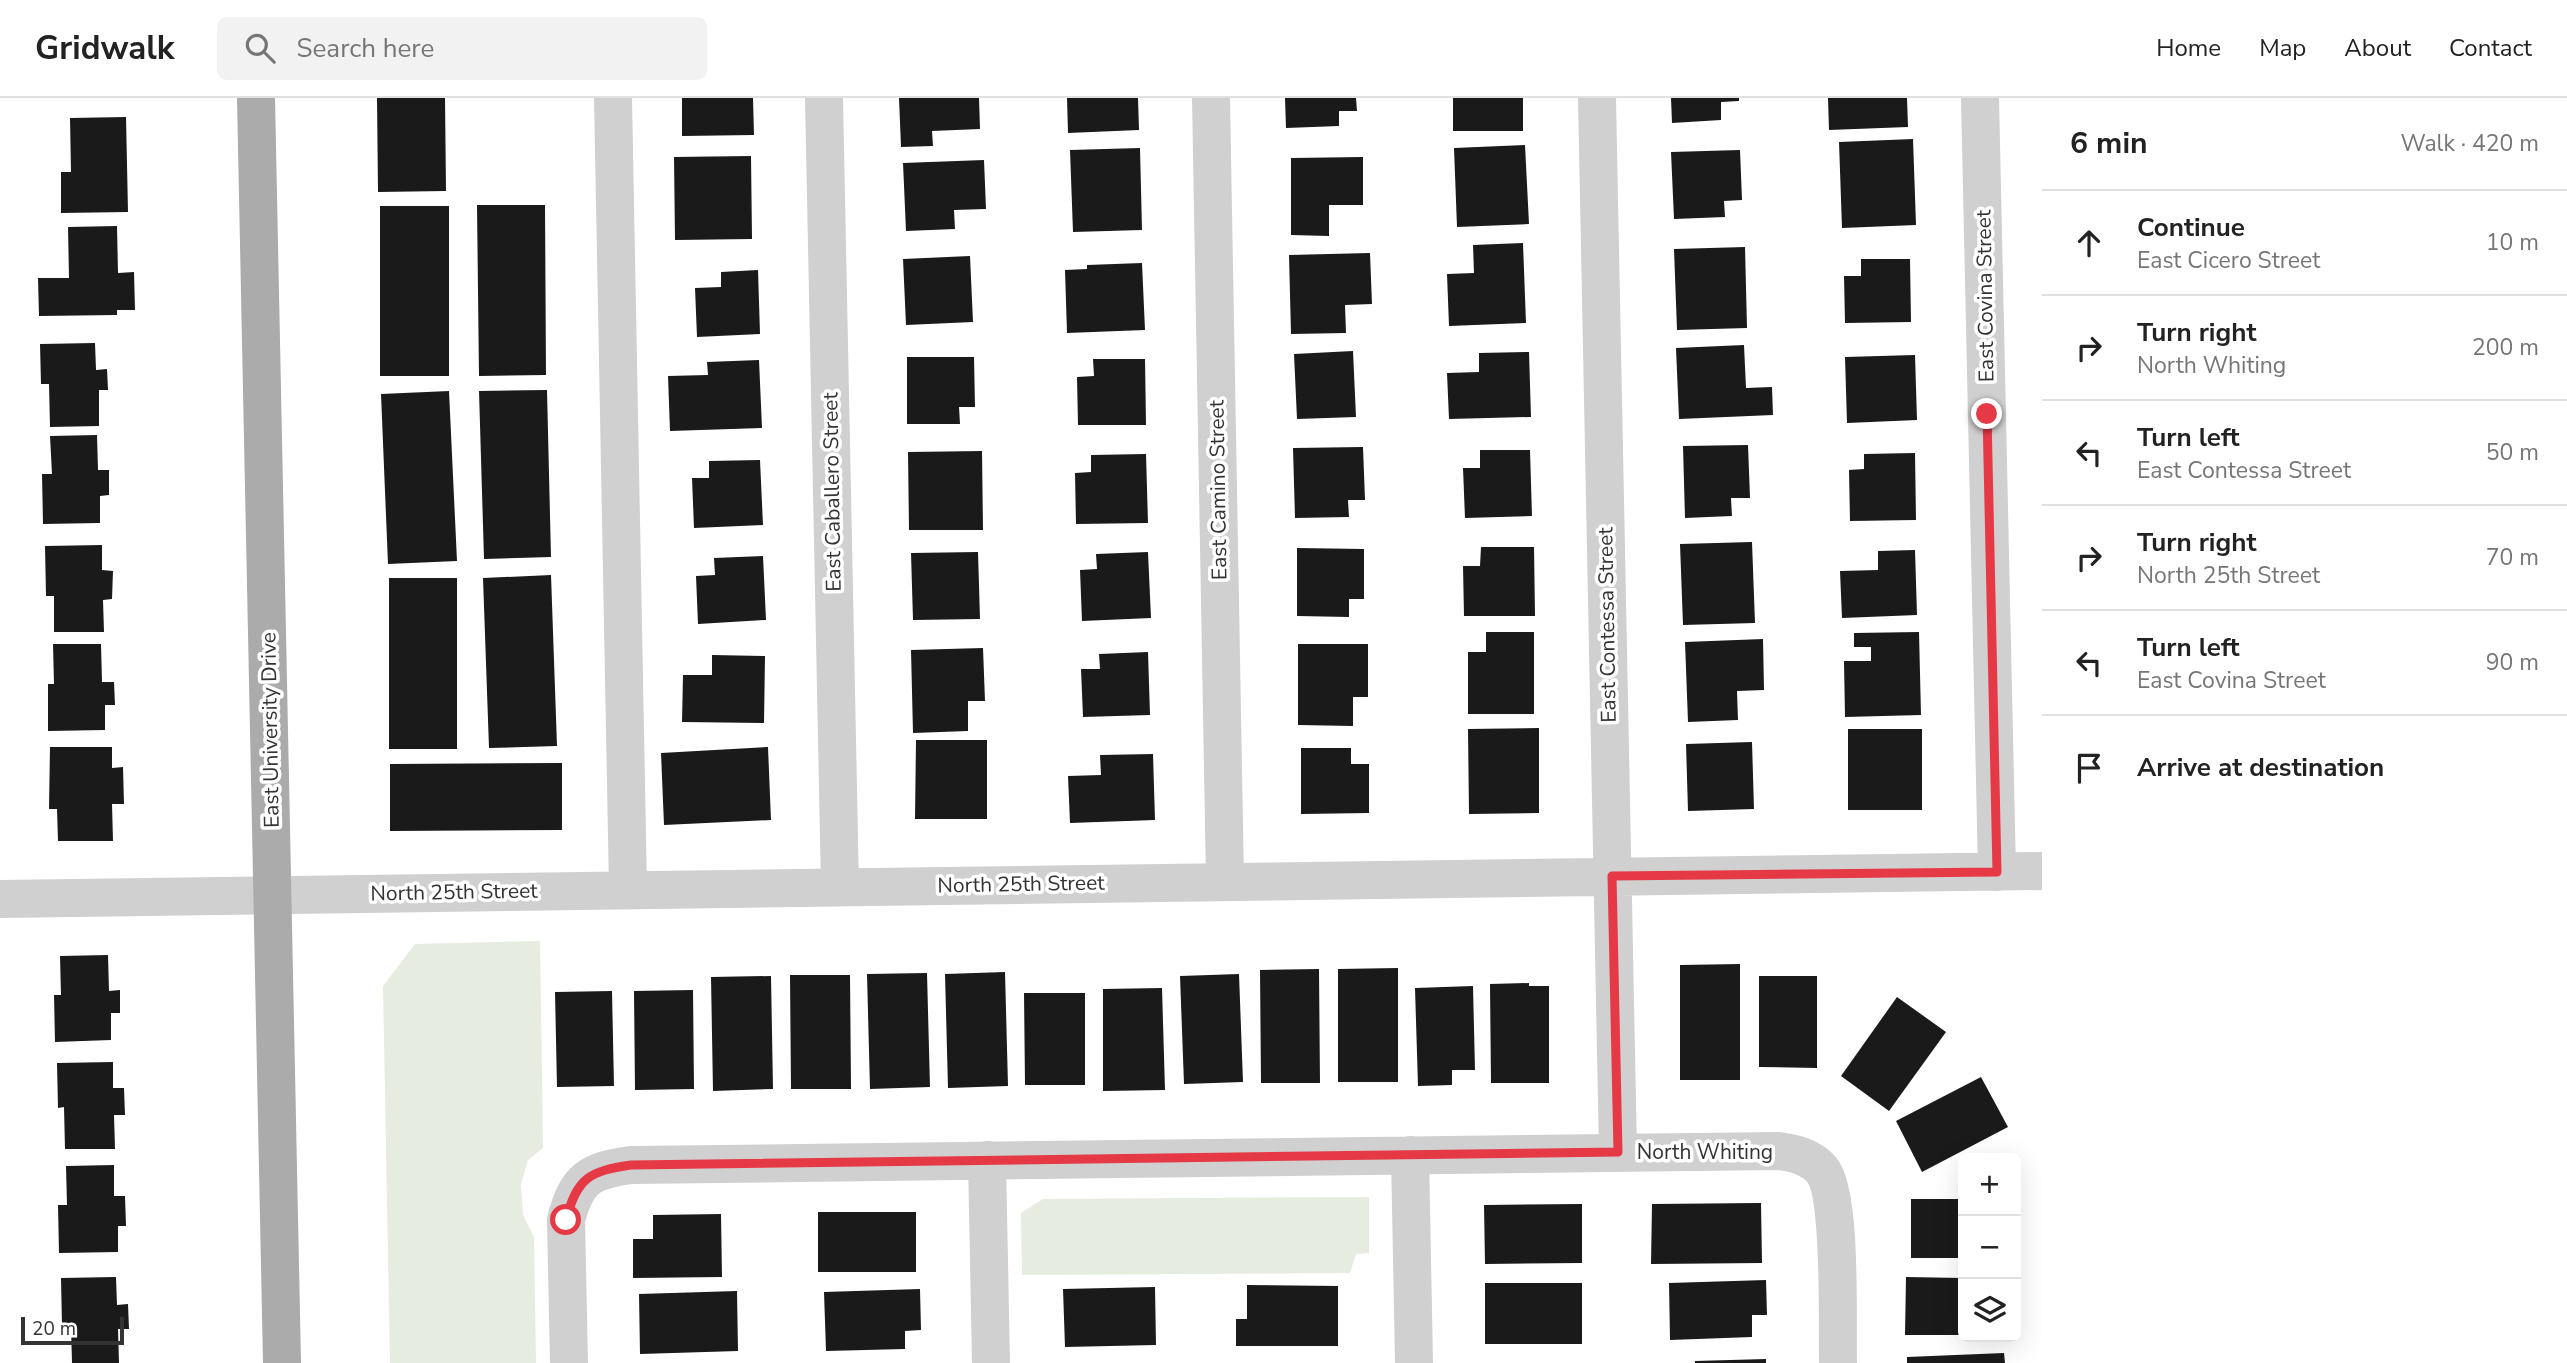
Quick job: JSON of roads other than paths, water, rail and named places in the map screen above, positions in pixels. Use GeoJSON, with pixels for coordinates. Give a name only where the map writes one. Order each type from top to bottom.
{"type":"FeatureCollection","features":[{"type":"Feature","properties":{"kind":"main road","name":"East University Drive"},"geometry":{"type":"LineString","coordinates":[[256,98],[282,1363]]}},
{"type":"Feature","properties":{"kind":"street"},"geometry":{"type":"LineString","coordinates":[[612,98],[628,889]]}},
{"type":"Feature","properties":{"kind":"street","name":"East Caballero Street"},"geometry":{"type":"LineString","coordinates":[[824,98],[840,887]]}},
{"type":"Feature","properties":{"kind":"street","name":"East Camino Street"},"geometry":{"type":"LineString","coordinates":[[1211,98],[1225,881]]}},
{"type":"Feature","properties":{"kind":"street","name":"East Contessa Street"},"geometry":{"type":"LineString","coordinates":[[1597,98],[1618,1152]]}},
{"type":"Feature","properties":{"kind":"street","name":"East Covina Street"},"geometry":{"type":"LineString","coordinates":[[1980,98],[1997,872]]}},
{"type":"Feature","properties":{"kind":"street","name":"North 25th Street"},"geometry":{"type":"LineString","coordinates":[[0,899],[2042,871]]}},
{"type":"Feature","properties":{"kind":"street","name":"North Whiting"},"geometry":{"type":"LineString","coordinates":[[569,1363],[566,1220],[571,1201],[579,1184],[603,1171],[631,1165],[1779,1151],[1810,1160],[1822,1171],[1830,1185],[1835,1219],[1838,1363]]}},
{"type":"Feature","properties":{"kind":"street"},"geometry":{"type":"LineString","coordinates":[[1410,1155],[1414,1363]]}},
{"type":"Feature","properties":{"kind":"street"},"geometry":{"type":"LineString","coordinates":[[987,1160],[991,1363]]}}]}
